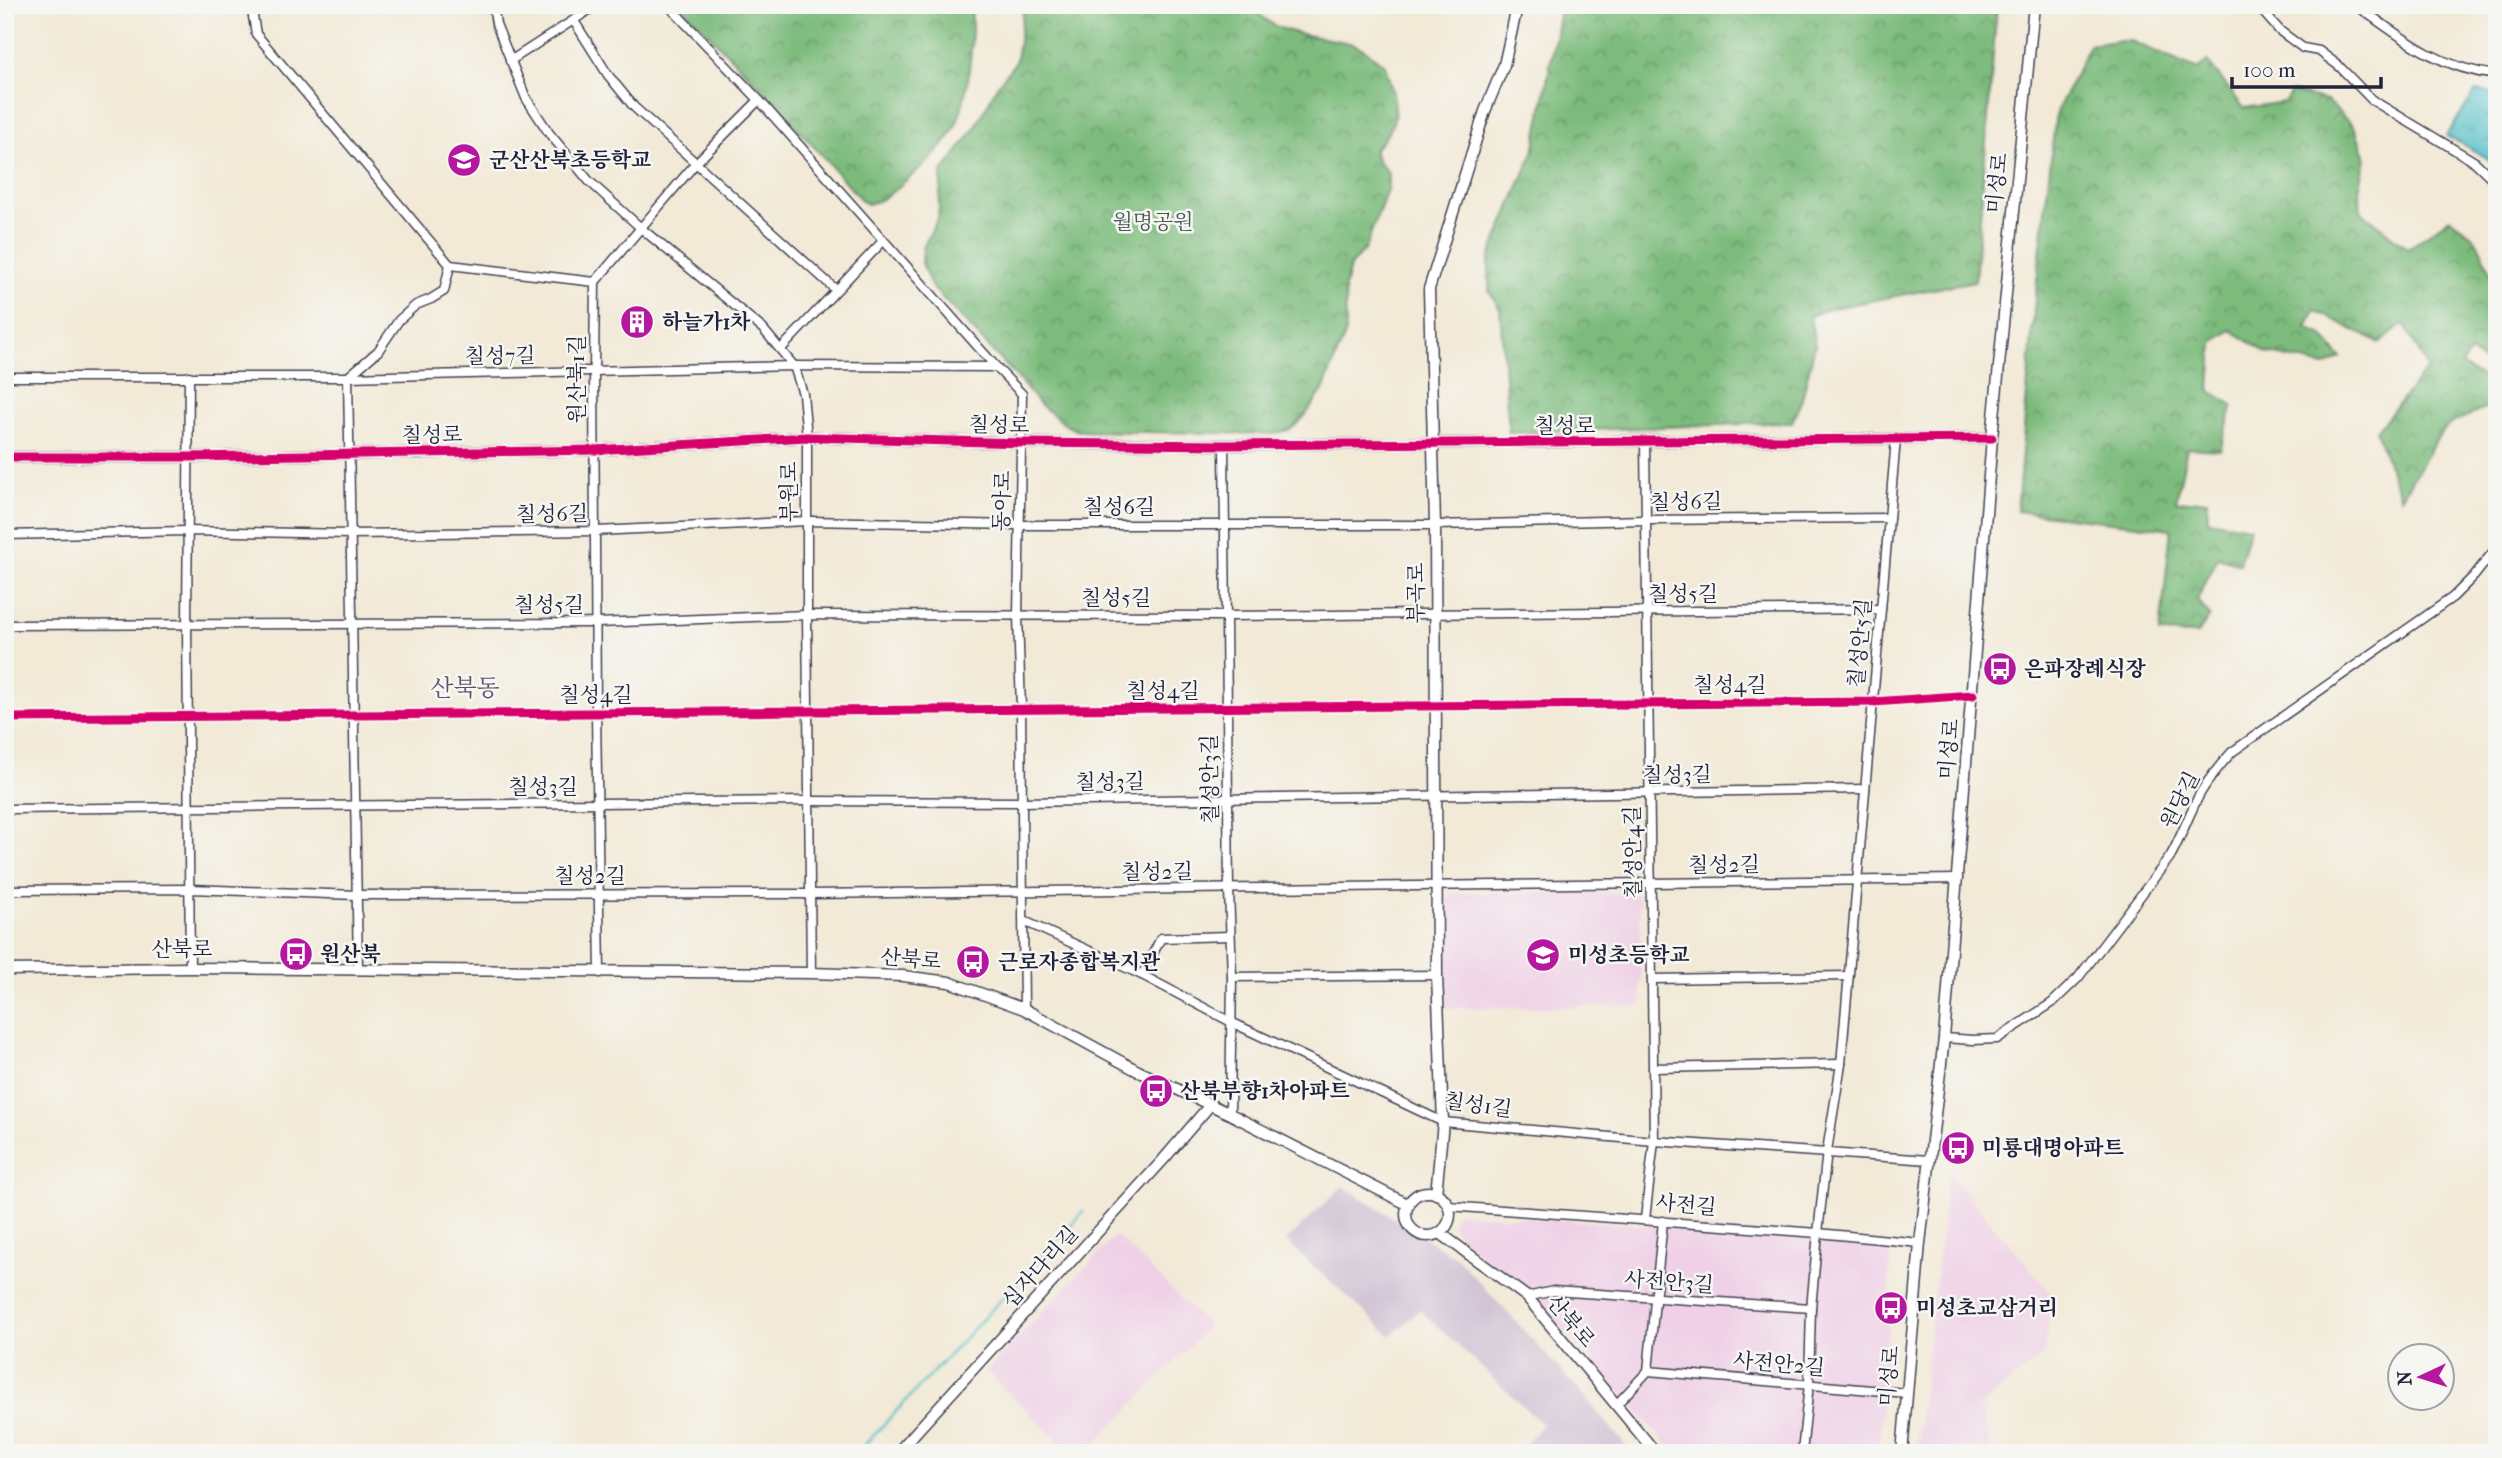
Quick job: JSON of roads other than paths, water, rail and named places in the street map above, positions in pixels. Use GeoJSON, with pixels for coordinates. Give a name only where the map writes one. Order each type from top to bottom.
{"type":"FeatureCollection","features":[{"type":"Feature","properties":{"kind":"street"},"geometry":{"type":"LineString","coordinates":[[251,5],[256,34],[450,265],[596,282],[695,164],[759,100]]}},
{"type":"Feature","properties":{"kind":"street","name":"부원로"},"geometry":{"type":"LineString","coordinates":[[493,5],[496,24],[526,98],[549,133],[589,181],[642,229],[763,329],[794,366],[803,394],[807,437],[811,973]]}},
{"type":"Feature","properties":{"kind":"street"},"geometry":{"type":"LineString","coordinates":[[510,61],[597,5]]}},
{"type":"Feature","properties":{"kind":"street","name":"동아로"},"geometry":{"type":"LineString","coordinates":[[668,5],[759,100],[1022,394],[1018,615],[1024,1009]]}},
{"type":"Feature","properties":{"kind":"street","name":"부곡로"},"geometry":{"type":"LineString","coordinates":[[1436,1194],[1443,1122],[1437,975],[1435,525],[1429,289],[1485,111],[1504,65],[1515,5]]}},
{"type":"Feature","properties":{"kind":"street","name":"미성로"},"geometry":{"type":"LineString","coordinates":[[1902,1453],[1920,1243],[1944,1038],[1992,438],[2034,5]]}},
{"type":"Feature","properties":{"kind":"street"},"geometry":{"type":"LineString","coordinates":[[2257,5],[2280,31],[2303,48],[2319,51],[2339,66],[2372,100],[2475,162],[2497,183]]}},
{"type":"Feature","properties":{"kind":"street"},"geometry":{"type":"LineString","coordinates":[[2356,5],[2419,50],[2445,63],[2472,72],[2497,75]]}},
{"type":"Feature","properties":{"kind":"street"},"geometry":{"type":"LineString","coordinates":[[574,21],[608,75],[634,107],[835,289]]}},
{"type":"Feature","properties":{"kind":"street"},"geometry":{"type":"LineString","coordinates":[[781,349],[883,241]]}},
{"type":"Feature","properties":{"kind":"street"},"geometry":{"type":"LineString","coordinates":[[358,969],[348,377],[378,351],[399,320],[416,305],[444,290],[450,265]]}},
{"type":"Feature","properties":{"kind":"street","name":"원산북1길"},"geometry":{"type":"LineString","coordinates":[[596,282],[594,371],[600,973]]}},
{"type":"Feature","properties":{"kind":"street","name":"칠성7길"},"geometry":{"type":"LineString","coordinates":[[5,377],[348,377],[794,366],[996,367]]}},
{"type":"Feature","properties":{"kind":"street"},"geometry":{"type":"LineString","coordinates":[[189,376],[186,531],[190,968]]}},
{"type":"Feature","properties":{"kind":"street","name":"칠성로"},"geometry":{"type":"LineString","coordinates":[[5,457],[187,457],[595,450],[807,437],[1224,445],[1992,438]]}},
{"type":"Feature","properties":{"kind":"street","name":"칠성안5길"},"geometry":{"type":"LineString","coordinates":[[1802,1453],[1809,1384],[1811,1308],[1827,1151],[1841,1064],[1896,439]]}},
{"type":"Feature","properties":{"kind":"street","name":"칠성안4길"},"geometry":{"type":"LineString","coordinates":[[1645,442],[1654,1141],[1645,1219]]}},
{"type":"Feature","properties":{"kind":"street","name":"칠성안3길"},"geometry":{"type":"LineString","coordinates":[[1224,445],[1228,889],[1233,1023],[1230,1114]]}},
{"type":"Feature","properties":{"kind":"street","name":"칠성6길"},"geometry":{"type":"LineString","coordinates":[[5,535],[186,531],[350,534],[596,531],[807,521],[1019,525],[1435,525],[1889,517]]}},
{"type":"Feature","properties":{"kind":"street","name":"원당길"},"geometry":{"type":"LineString","coordinates":[[1944,1038],[1997,1039],[2052,1003],[2078,978],[2170,857],[2199,795],[2213,773],[2232,752],[2453,597],[2497,547]]}},
{"type":"Feature","properties":{"kind":"street","name":"칠성5길"},"geometry":{"type":"LineString","coordinates":[[5,625],[596,622],[807,615],[1227,616],[1881,610]]}},
{"type":"Feature","properties":{"kind":"street","name":"칠성4길"},"geometry":{"type":"LineString","coordinates":[[5,718],[1872,702],[1973,695]]}},
{"type":"Feature","properties":{"kind":"street","name":"칠성3길"},"geometry":{"type":"LineString","coordinates":[[5,809],[809,801],[1021,802],[1865,789]]}},
{"type":"Feature","properties":{"kind":"street","name":"칠성2길"},"geometry":{"type":"LineString","coordinates":[[5,890],[191,889],[357,895],[810,894],[1958,879]]}},
{"type":"Feature","properties":{"kind":"street","name":"칠성1길"},"geometry":{"type":"LineString","coordinates":[[1024,921],[1142,975],[1233,1023],[1443,1122],[1654,1141],[1929,1160]]}},
{"type":"Feature","properties":{"kind":"street"},"geometry":{"type":"LineString","coordinates":[[1142,975],[1161,938],[1230,936]]}},
{"type":"Feature","properties":{"kind":"street","name":"산북로"},"geometry":{"type":"LineString","coordinates":[[5,970],[190,968],[811,973],[903,976],[949,982],[1024,1009],[1138,1071],[1230,1114],[1409,1205]]}},
{"type":"Feature","properties":{"kind":"street"},"geometry":{"type":"LineString","coordinates":[[1232,976],[1437,975]]}},
{"type":"Feature","properties":{"kind":"street"},"geometry":{"type":"LineString","coordinates":[[1652,978],[1848,975]]}},
{"type":"Feature","properties":{"kind":"street"},"geometry":{"type":"LineString","coordinates":[[1653,1069],[1841,1064]]}},
{"type":"Feature","properties":{"kind":"street","name":"십자다리길"},"geometry":{"type":"LineString","coordinates":[[897,1453],[1210,1105]]}},
{"type":"Feature","properties":{"kind":"street"},"geometry":{"type":"LineString","coordinates":[[1422,1193],[1436,1194],[1442,1197],[1448,1206],[1448,1224],[1440,1233],[1430,1236],[1416,1233],[1406,1215],[1409,1205],[1422,1193]]}},
{"type":"Feature","properties":{"kind":"street","name":"사전길"},"geometry":{"type":"LineString","coordinates":[[1448,1206],[1645,1219],[1920,1243]]}},
{"type":"Feature","properties":{"kind":"street"},"geometry":{"type":"LineString","coordinates":[[1617,1404],[1648,1371],[1663,1221]]}},
{"type":"Feature","properties":{"kind":"street","name":"산북로"},"geometry":{"type":"LineString","coordinates":[[1440,1233],[1527,1297],[1655,1452]]}},
{"type":"Feature","properties":{"kind":"street","name":"사전안3길"},"geometry":{"type":"LineString","coordinates":[[1527,1297],[1553,1291],[1811,1308]]}},
{"type":"Feature","properties":{"kind":"street","name":"사전안2길"},"geometry":{"type":"LineString","coordinates":[[1648,1371],[1907,1392]]}},
{"type":"Feature","properties":{"kind":"street"},"geometry":{"type":"LineString","coordinates":[[1655,1452],[1681,1453]]}},
{"type":"Feature","properties":{"kind":"water"},"geometry":{"type":"Polygon","coordinates":[[[2476,91],[2497,93],[2497,166],[2446,136],[2476,91]]]}},
{"type":"Feature","properties":{"kind":"waterway"},"geometry":{"type":"LineString","coordinates":[[857,1453],[1083,1212]]}},
{"type":"Feature","properties":{"kind":"place","name":"군산산북초등학교"},"geometry":{"type":"Point","coordinates":[464,160]}},
{"type":"Feature","properties":{"kind":"place","name":"하늘가1차"},"geometry":{"type":"Point","coordinates":[637,322]}},
{"type":"Feature","properties":{"kind":"place","name":"은파장례식장"},"geometry":{"type":"Point","coordinates":[2000,669]}},
{"type":"Feature","properties":{"kind":"place","name":"원산북"},"geometry":{"type":"Point","coordinates":[296,954]}},
{"type":"Feature","properties":{"kind":"place","name":"미성초등학교"},"geometry":{"type":"Point","coordinates":[1543,955]}},
{"type":"Feature","properties":{"kind":"place","name":"근로자종합복지관"},"geometry":{"type":"Point","coordinates":[973,962]}},
{"type":"Feature","properties":{"kind":"place","name":"산북부향1차아파트"},"geometry":{"type":"Point","coordinates":[1156,1091]}},
{"type":"Feature","properties":{"kind":"place","name":"미룡대명아파트"},"geometry":{"type":"Point","coordinates":[1958,1148]}},
{"type":"Feature","properties":{"kind":"place","name":"미성초교삼거리"},"geometry":{"type":"Point","coordinates":[1891,1308]}},
{"type":"Feature","properties":{"kind":"district","name":"산북동"},"geometry":{"type":"Point","coordinates":[465,688]}},
{"type":"Feature","properties":{"kind":"park label","name":"월명공원"},"geometry":{"type":"Point","coordinates":[1153,222]}}]}
